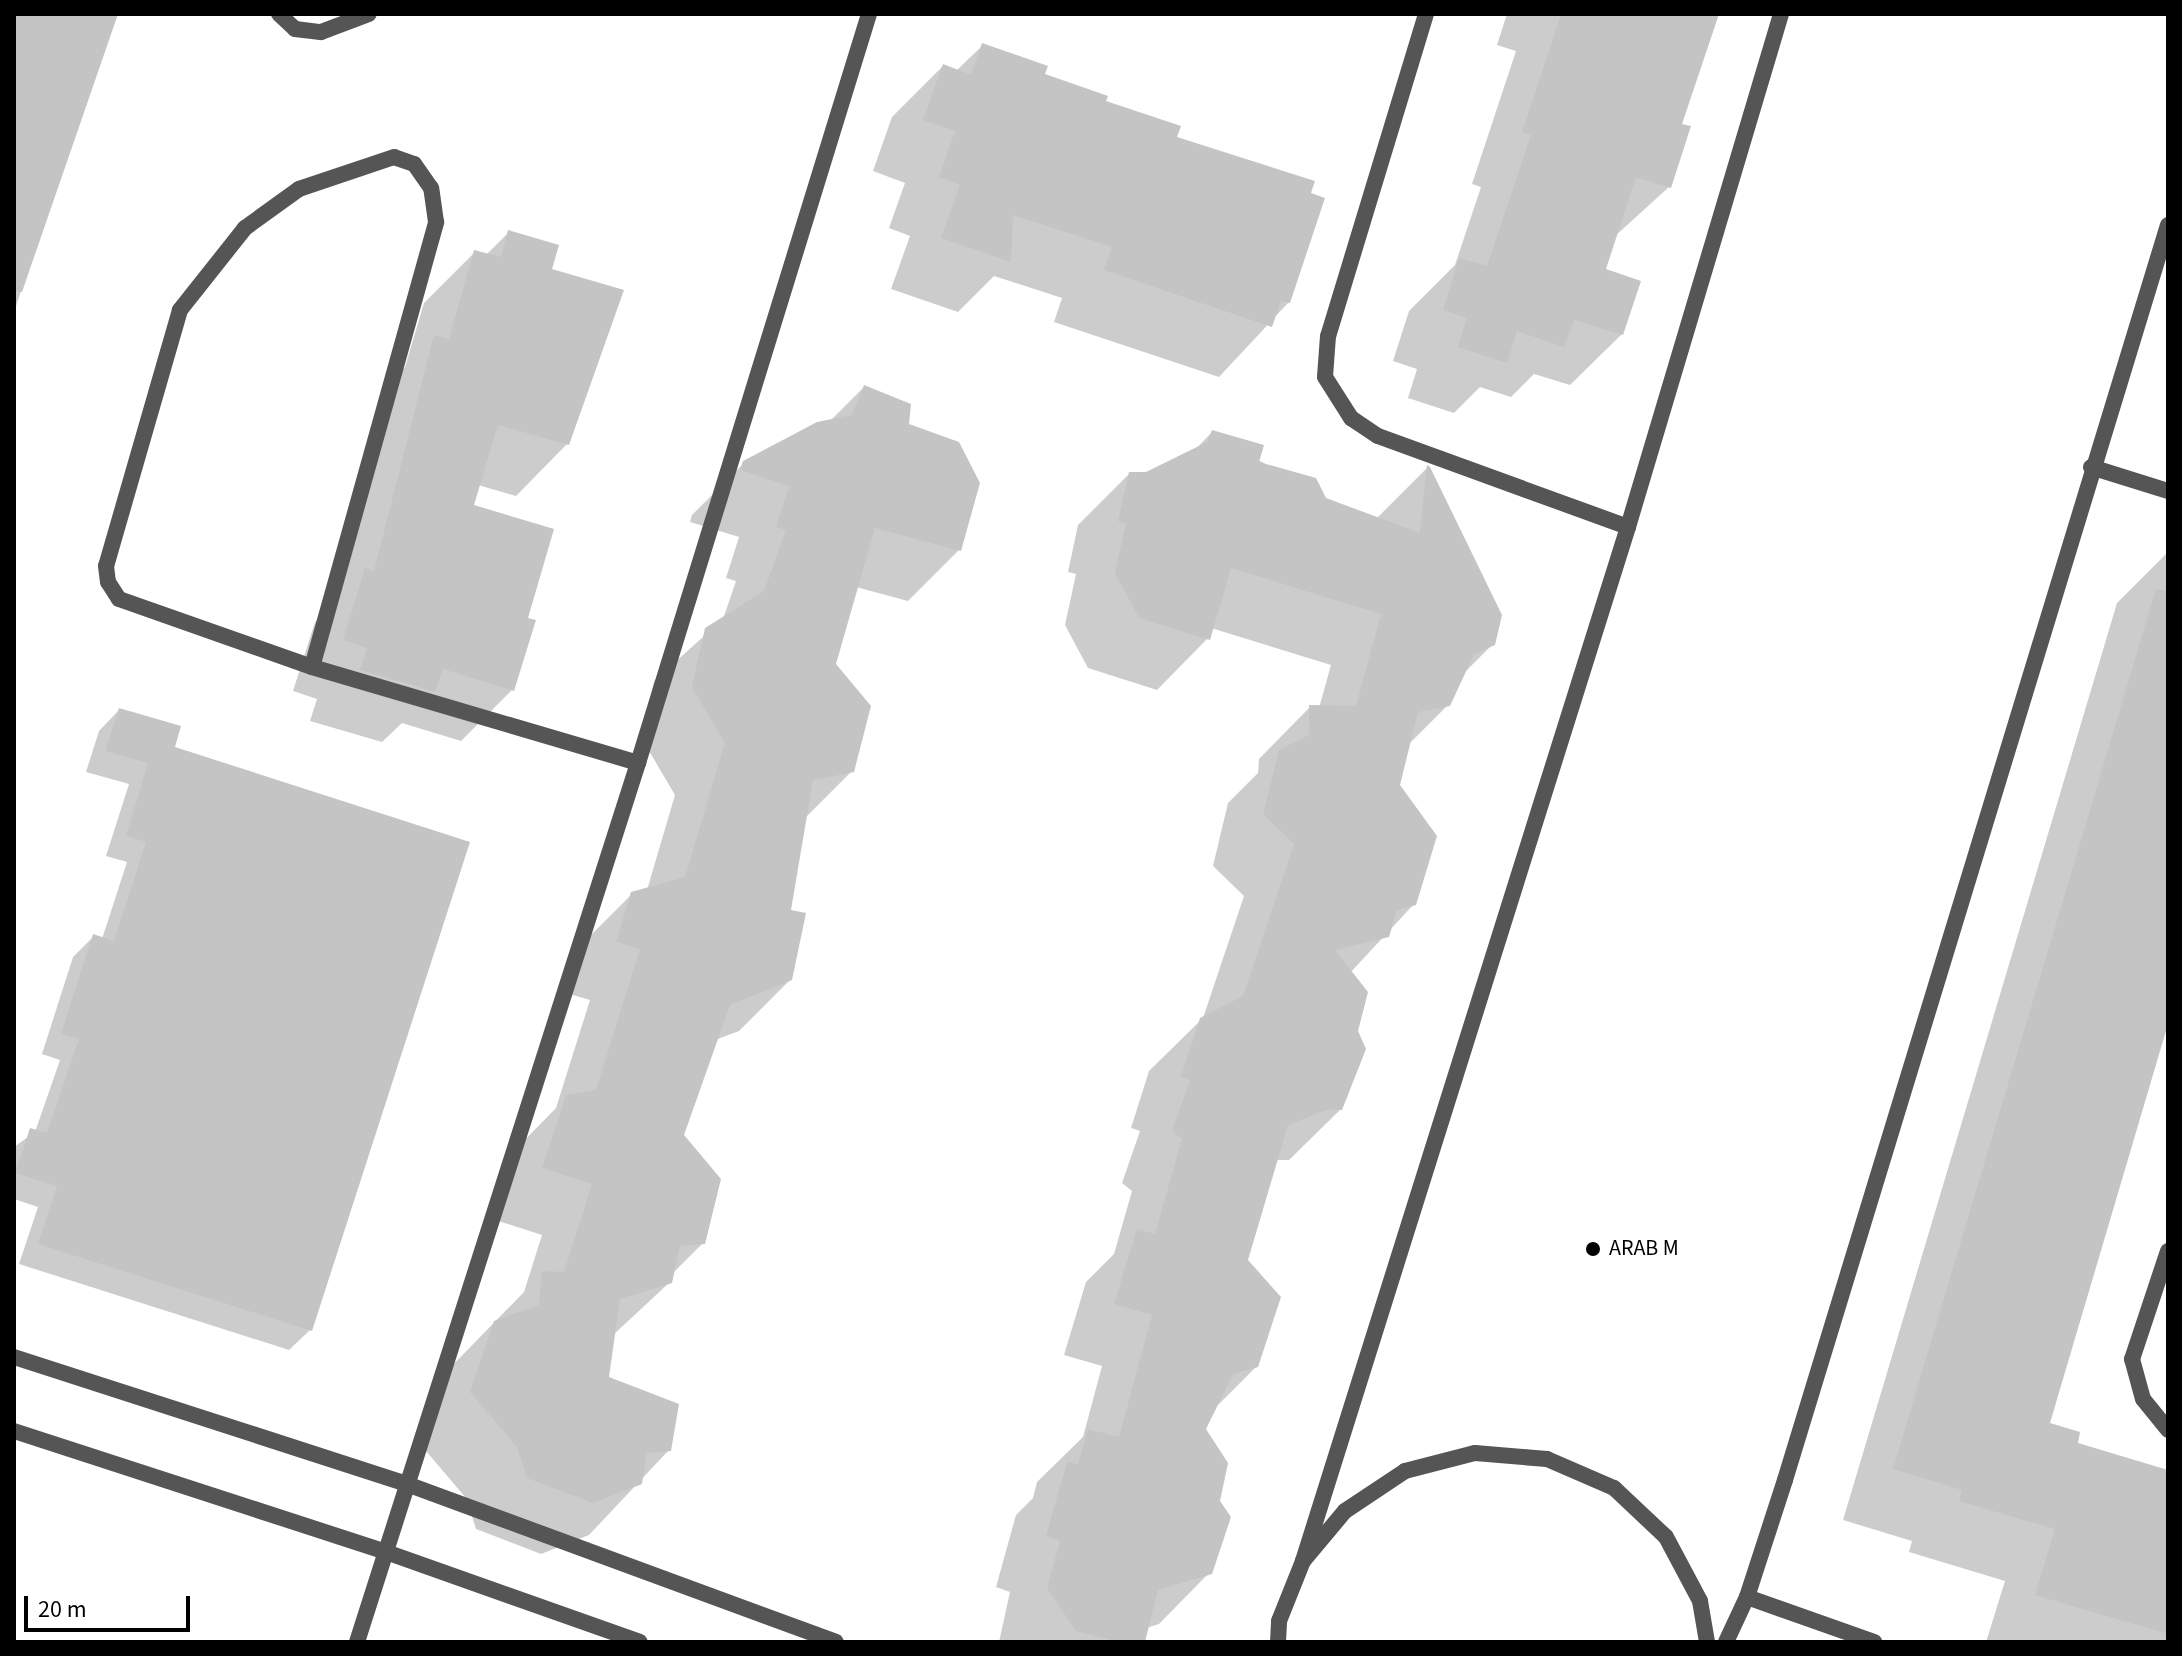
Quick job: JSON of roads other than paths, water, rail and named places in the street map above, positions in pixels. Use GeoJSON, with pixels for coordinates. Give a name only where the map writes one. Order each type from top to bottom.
{"type":"FeatureCollection","features":[{"type":"Feature","properties":{"kind":"street"},"geometry":{"type":"LineString","coordinates":[[279,14],[295,29],[321,32],[369,14]]}},
{"type":"Feature","properties":{"kind":"street"},"geometry":{"type":"LineString","coordinates":[[357,1642],[404,1483],[638,763],[869,14]]}},
{"type":"Feature","properties":{"kind":"street"},"geometry":{"type":"LineString","coordinates":[[1426,14],[1328,336],[1325,377],[1351,418],[1378,436],[1628,527]]}},
{"type":"Feature","properties":{"kind":"street"},"geometry":{"type":"LineString","coordinates":[[1278,1642],[1279,1621],[1303,1561],[1628,527],[1781,14]]}},
{"type":"Feature","properties":{"kind":"street"},"geometry":{"type":"LineString","coordinates":[[312,667],[436,222],[431,188],[414,164],[394,157],[299,189],[245,228],[205,274],[180,310],[106,566],[119,599],[312,667],[638,763]]}},
{"type":"Feature","properties":{"kind":"street"},"geometry":{"type":"LineString","coordinates":[[1726,1642],[1747,1597],[2091,467],[2168,225]]}},
{"type":"Feature","properties":{"kind":"street"},"geometry":{"type":"LineString","coordinates":[[2091,467],[2168,491]]}},
{"type":"Feature","properties":{"kind":"street"},"geometry":{"type":"LineString","coordinates":[[2168,1251],[2132,1359],[2143,1399],[2168,1430]]}},
{"type":"Feature","properties":{"kind":"street"},"geometry":{"type":"LineString","coordinates":[[14,1357],[404,1483],[836,1642]]}},
{"type":"Feature","properties":{"kind":"street"},"geometry":{"type":"LineString","coordinates":[[14,1431],[386,1552],[640,1642]]}},
{"type":"Feature","properties":{"kind":"street"},"geometry":{"type":"LineString","coordinates":[[1303,1561],[1345,1511],[1405,1471],[1475,1453],[1547,1459],[1614,1488],[1666,1537],[1700,1601],[1707,1642]]}},
{"type":"Feature","properties":{"kind":"street"},"geometry":{"type":"LineString","coordinates":[[1747,1597],[1874,1642]]}},
{"type":"Feature","properties":{"kind":"place","name":"ARAB M"},"geometry":{"type":"Point","coordinates":[1593,1249]}}]}
